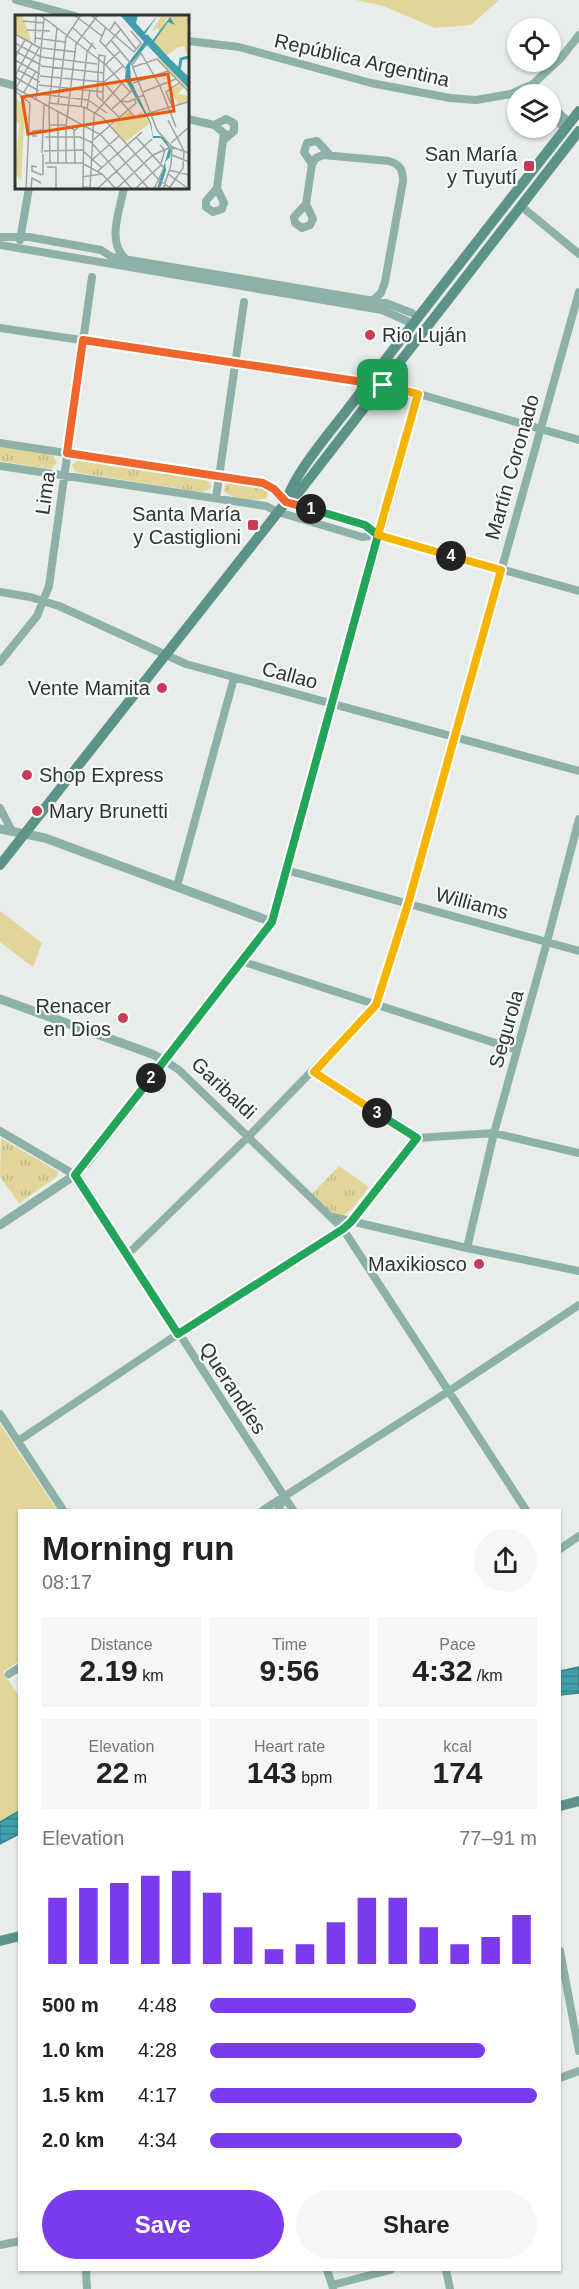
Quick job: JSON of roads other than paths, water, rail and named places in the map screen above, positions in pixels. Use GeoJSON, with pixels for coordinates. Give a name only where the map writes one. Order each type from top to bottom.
{"type":"FeatureCollection","features":[{"type":"Feature","properties":{"kind":"main road"},"geometry":{"type":"LineString","coordinates":[[286,502],[290,486],[579,111]]}},
{"type":"Feature","properties":{"kind":"main road"},"geometry":{"type":"LineString","coordinates":[[0,865],[286,502],[299,492],[579,131]]}},
{"type":"Feature","properties":{"kind":"main road"},"geometry":{"type":"LineString","coordinates":[[561,1806],[579,1801]]}},
{"type":"Feature","properties":{"kind":"main road"},"geometry":{"type":"LineString","coordinates":[[0,1941],[18,1936]]}},
{"type":"Feature","properties":{"kind":"street"},"geometry":{"type":"LineString","coordinates":[[16,0],[71,15]]}},
{"type":"Feature","properties":{"kind":"street","name":"República Argentina"},"geometry":{"type":"LineString","coordinates":[[534,84],[561,58],[579,36]]}},
{"type":"Feature","properties":{"kind":"street","name":"República Argentina"},"geometry":{"type":"LineString","coordinates":[[189,40],[238,47],[371,83],[450,98],[488,99],[507,95]]}},
{"type":"Feature","properties":{"kind":"street"},"geometry":{"type":"LineString","coordinates":[[0,82],[15,86]]}},
{"type":"Feature","properties":{"kind":"street"},"geometry":{"type":"LineString","coordinates":[[561,118],[568,126]]}},
{"type":"Feature","properties":{"kind":"street"},"geometry":{"type":"LineString","coordinates":[[189,119],[220,127],[225,133],[217,188]]}},
{"type":"Feature","properties":{"kind":"street"},"geometry":{"type":"LineString","coordinates":[[214,125],[226,119],[234,123],[234,131],[225,139]]}},
{"type":"Feature","properties":{"kind":"street"},"geometry":{"type":"LineString","coordinates":[[561,122],[568,126]]}},
{"type":"Feature","properties":{"kind":"street"},"geometry":{"type":"LineString","coordinates":[[312,164],[304,152],[308,142],[317,141],[329,154]]}},
{"type":"Feature","properties":{"kind":"street"},"geometry":{"type":"LineString","coordinates":[[306,204],[312,164],[316,158],[329,154],[389,161],[395,163],[403,173],[385,282],[381,293],[366,308]]}},
{"type":"Feature","properties":{"kind":"street"},"geometry":{"type":"LineString","coordinates":[[19,248],[29,189]]}},
{"type":"Feature","properties":{"kind":"street"},"geometry":{"type":"LineString","coordinates":[[124,189],[115,241],[118,251],[126,260]]}},
{"type":"Feature","properties":{"kind":"street"},"geometry":{"type":"LineString","coordinates":[[521,206],[579,254]]}},
{"type":"Feature","properties":{"kind":"street"},"geometry":{"type":"LineString","coordinates":[[0,237],[29,237],[101,250],[111,260],[126,260],[386,303],[412,313]]}},
{"type":"Feature","properties":{"kind":"street"},"geometry":{"type":"LineString","coordinates":[[101,250],[115,241]]}},
{"type":"Feature","properties":{"kind":"street"},"geometry":{"type":"LineString","coordinates":[[0,245],[111,260],[388,312],[407,321]]}},
{"type":"Feature","properties":{"kind":"street","name":"Lima"},"geometry":{"type":"LineString","coordinates":[[0,663],[37,616],[49,586],[92,277]]}},
{"type":"Feature","properties":{"kind":"street","name":"Martín Coronado"},"geometry":{"type":"LineString","coordinates":[[128,1254],[314,1072],[376,1005],[408,904],[579,292]]}},
{"type":"Feature","properties":{"kind":"street"},"geometry":{"type":"LineString","coordinates":[[216,498],[244,302]]}},
{"type":"Feature","properties":{"kind":"street"},"geometry":{"type":"LineString","coordinates":[[0,328],[383,385],[579,440]]}},
{"type":"Feature","properties":{"kind":"street"},"geometry":{"type":"LineString","coordinates":[[0,1225],[75,1175],[272,922],[418,394]]}},
{"type":"Feature","properties":{"kind":"street"},"geometry":{"type":"LineString","coordinates":[[0,443],[263,483],[274,489],[286,502],[365,525],[378,535],[579,591]]}},
{"type":"Feature","properties":{"kind":"street"},"geometry":{"type":"LineString","coordinates":[[0,466],[266,506],[278,512],[362,537],[378,535]]}},
{"type":"Feature","properties":{"kind":"street","name":"Callao"},"geometry":{"type":"LineString","coordinates":[[0,592],[30,597],[59,606],[186,664],[579,771]]}},
{"type":"Feature","properties":{"kind":"street"},"geometry":{"type":"LineString","coordinates":[[177,886],[234,678]]}},
{"type":"Feature","properties":{"kind":"street"},"geometry":{"type":"LineString","coordinates":[[0,808],[12,831]]}},
{"type":"Feature","properties":{"kind":"street","name":"Segurola"},"geometry":{"type":"LineString","coordinates":[[467,1248],[494,1133],[548,942],[579,819]]}},
{"type":"Feature","properties":{"kind":"street"},"geometry":{"type":"LineString","coordinates":[[0,829],[45,837],[272,922]]}},
{"type":"Feature","properties":{"kind":"street","name":"Williams"},"geometry":{"type":"LineString","coordinates":[[286,870],[579,951]]}},
{"type":"Feature","properties":{"kind":"street"},"geometry":{"type":"LineString","coordinates":[[241,961],[517,1050]]}},
{"type":"Feature","properties":{"kind":"street","name":"Garibaldi"},"geometry":{"type":"LineString","coordinates":[[0,999],[164,1060],[179,1070],[332,1216],[343,1229],[525,1509]]}},
{"type":"Feature","properties":{"kind":"street"},"geometry":{"type":"LineString","coordinates":[[314,1072],[417,1138],[494,1133],[579,1153]]}},
{"type":"Feature","properties":{"kind":"street","name":"Querandíes"},"geometry":{"type":"LineString","coordinates":[[0,1131],[75,1175],[292,1509]]}},
{"type":"Feature","properties":{"kind":"street"},"geometry":{"type":"LineString","coordinates":[[18,1441],[178,1334],[343,1229],[417,1138]]}},
{"type":"Feature","properties":{"kind":"street"},"geometry":{"type":"LineString","coordinates":[[332,1216],[467,1248],[579,1271]]}},
{"type":"Feature","properties":{"kind":"street"},"geometry":{"type":"LineString","coordinates":[[265,1509],[579,1305]]}},
{"type":"Feature","properties":{"kind":"street"},"geometry":{"type":"LineString","coordinates":[[0,1414],[62,1509]]}},
{"type":"Feature","properties":{"kind":"street"},"geometry":{"type":"LineString","coordinates":[[278,1509],[284,1497]]}},
{"type":"Feature","properties":{"kind":"street"},"geometry":{"type":"LineString","coordinates":[[561,1548],[579,1536]]}},
{"type":"Feature","properties":{"kind":"street"},"geometry":{"type":"LineString","coordinates":[[9,1674],[18,1668]]}},
{"type":"Feature","properties":{"kind":"street"},"geometry":{"type":"LineString","coordinates":[[561,1956],[579,2051]]}},
{"type":"Feature","properties":{"kind":"street"},"geometry":{"type":"LineString","coordinates":[[561,2078],[579,2071]]}},
{"type":"Feature","properties":{"kind":"street"},"geometry":{"type":"LineString","coordinates":[[0,2245],[18,2241]]}},
{"type":"Feature","properties":{"kind":"street"},"geometry":{"type":"LineString","coordinates":[[86,2271],[87,2289]]}},
{"type":"Feature","properties":{"kind":"street"},"geometry":{"type":"LineString","coordinates":[[327,2271],[332,2287],[387,2271]]}},
{"type":"Feature","properties":{"kind":"street"},"geometry":{"type":"LineString","coordinates":[[446,2271],[450,2289]]}},
{"type":"Feature","properties":{"kind":"water"},"geometry":{"type":"Polygon","coordinates":[[[579,1667],[579,1693],[561,1695],[561,1671],[579,1667]]]}},
{"type":"Feature","properties":{"kind":"water"},"geometry":{"type":"Polygon","coordinates":[[[18,1812],[18,1835],[0,1844],[0,1822],[18,1812]]]}},
{"type":"Feature","properties":{"kind":"place","name":"San María y Tuyutí"},"geometry":{"type":"Point","coordinates":[529,166]}},
{"type":"Feature","properties":{"kind":"place","name":"Rio Luján"},"geometry":{"type":"Point","coordinates":[370,335]}},
{"type":"Feature","properties":{"kind":"place","name":"Santa María y Castiglioni"},"geometry":{"type":"Point","coordinates":[253,525]}},
{"type":"Feature","properties":{"kind":"place","name":"Vente Mamita"},"geometry":{"type":"Point","coordinates":[162,688]}},
{"type":"Feature","properties":{"kind":"place","name":"Shop Express"},"geometry":{"type":"Point","coordinates":[27,775]}},
{"type":"Feature","properties":{"kind":"place","name":"Mary Brunetti"},"geometry":{"type":"Point","coordinates":[37,811]}},
{"type":"Feature","properties":{"kind":"place","name":"Renacer en Dios"},"geometry":{"type":"Point","coordinates":[123,1018]}},
{"type":"Feature","properties":{"kind":"place","name":"Maxikiosco"},"geometry":{"type":"Point","coordinates":[479,1264]}}]}
